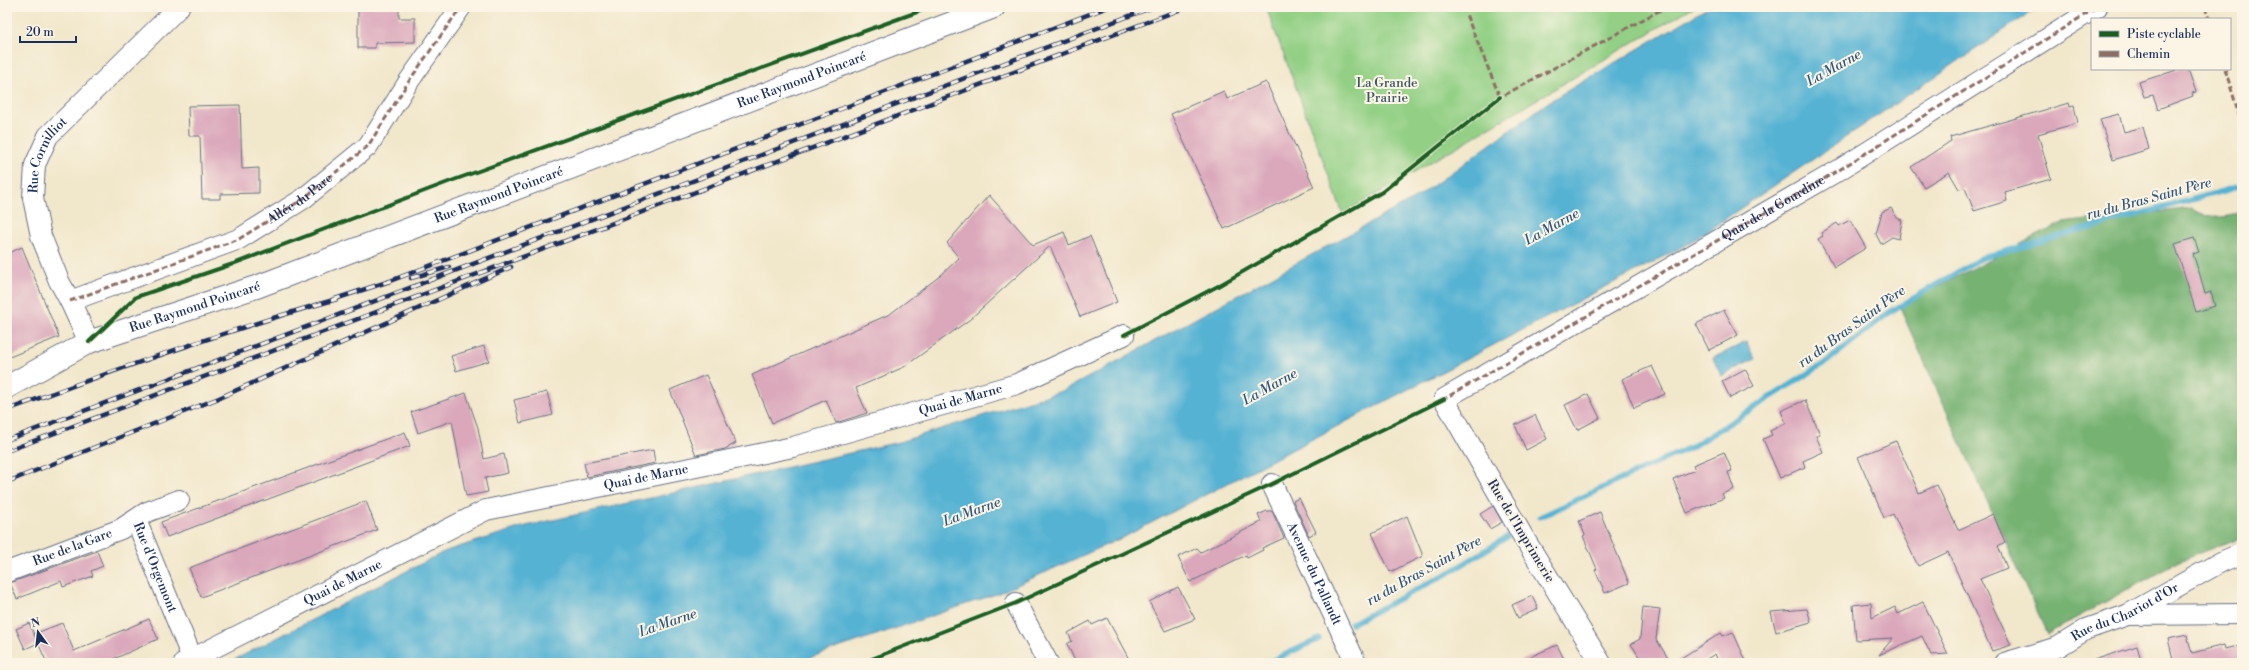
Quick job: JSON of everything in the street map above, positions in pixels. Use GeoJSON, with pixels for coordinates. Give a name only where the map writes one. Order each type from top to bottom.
{"type":"FeatureCollection","features":[{"type":"Feature","properties":{"kind":"street","name":"Rue Cornilliot"},"geometry":{"type":"LineString","coordinates":[[89,342],[59,281],[41,236],[33,198],[35,165],[48,136],[179,7]]}},
{"type":"Feature","properties":{"kind":"street","name":"Allée du Parc"},"geometry":{"type":"LineString","coordinates":[[70,301],[239,239],[303,199],[368,146],[409,81],[461,7]]}},
{"type":"Feature","properties":{"kind":"street","name":"Rue Raymond Poincaré"},"geometry":{"type":"LineString","coordinates":[[7,387],[89,342],[259,286],[994,7]]}},
{"type":"Feature","properties":{"kind":"street","name":"Quai de la Gourdine"},"geometry":{"type":"LineString","coordinates":[[1444,399],[1839,170],[2097,7]]}},
{"type":"Feature","properties":{"kind":"street","name":"Quai de Marne"},"geometry":{"type":"LineString","coordinates":[[188,661],[486,510],[793,447],[1017,384],[1124,335]]}},
{"type":"Feature","properties":{"kind":"street","name":"Rue de l'Imprimerie"},"geometry":{"type":"LineString","coordinates":[[1444,399],[1524,538],[1601,663]]}},
{"type":"Feature","properties":{"kind":"street","name":"Avenue du Pallandt"},"geometry":{"type":"LineString","coordinates":[[1272,484],[1356,663]]}},
{"type":"Feature","properties":{"kind":"street","name":"Rue d'Orgemont"},"geometry":{"type":"LineString","coordinates":[[179,500],[147,512],[136,520],[188,661]]}},
{"type":"Feature","properties":{"kind":"street","name":"Rue de la Gare"},"geometry":{"type":"LineString","coordinates":[[7,572],[121,529],[136,520]]}},
{"type":"Feature","properties":{"kind":"street","name":"Rue du Chariot d'Or"},"geometry":{"type":"LineString","coordinates":[[2004,663],[2058,647],[2087,629],[2127,615],[2220,562],[2242,553]]}},
{"type":"Feature","properties":{"kind":"street"},"geometry":{"type":"LineString","coordinates":[[1016,603],[1048,663]]}},
{"type":"Feature","properties":{"kind":"street"},"geometry":{"type":"LineString","coordinates":[[2127,615],[2242,614]]}},
{"type":"Feature","properties":{"kind":"green space","name":"La Grande Prairie"},"geometry":{"type":"Polygon","coordinates":[[[1266,7],[1693,7],[1343,214],[1266,7]]]}},
{"type":"Feature","properties":{"kind":"green space"},"geometry":{"type":"Polygon","coordinates":[[[2192,208],[2204,214],[2217,217],[2230,216],[2242,209],[2242,537],[2180,561],[2047,634],[1899,306],[2062,223],[2192,208]]]}},
{"type":"Feature","properties":{"kind":"water","name":"La Marne"},"geometry":{"type":"Polygon","coordinates":[[[1709,7],[2038,7],[1688,244],[1126,536],[999,593],[794,663],[228,663],[446,551],[522,527],[899,442],[1065,390],[1419,196],[1550,101],[1709,7]]]}},
{"type":"Feature","properties":{"kind":"water"},"geometry":{"type":"Polygon","coordinates":[[[1746,342],[1755,359],[1721,376],[1713,358],[1746,342]]]}},
{"type":"Feature","properties":{"kind":"building"},"geometry":{"type":"Polygon","coordinates":[[[358,7],[399,7],[399,18],[415,18],[415,42],[375,43],[375,48],[358,48],[358,7]]]}},
{"type":"Feature","properties":{"kind":"building"},"geometry":{"type":"Polygon","coordinates":[[[2177,70],[2188,70],[2196,92],[2192,93],[2193,96],[2158,109],[2153,95],[2144,97],[2139,82],[2177,70]]]}},
{"type":"Feature","properties":{"kind":"building"},"geometry":{"type":"Polygon","coordinates":[[[1266,82],[1314,187],[1224,229],[1171,114],[1224,91],[1227,99],[1266,82]]]}},
{"type":"Feature","properties":{"kind":"building"},"geometry":{"type":"Polygon","coordinates":[[[2069,103],[2070,107],[2074,106],[2078,123],[2038,134],[2051,179],[2005,192],[2007,201],[1974,211],[1965,188],[1959,189],[1949,172],[1924,187],[1911,167],[1951,141],[1950,137],[2069,103]]]}},
{"type":"Feature","properties":{"kind":"building"},"geometry":{"type":"Polygon","coordinates":[[[240,105],[242,169],[259,168],[259,193],[220,194],[220,199],[202,199],[200,136],[189,136],[188,106],[240,105]]]}},
{"type":"Feature","properties":{"kind":"building"},"geometry":{"type":"Polygon","coordinates":[[[2119,114],[2124,132],[2143,127],[2149,149],[2113,160],[2100,119],[2119,114]]]}},
{"type":"Feature","properties":{"kind":"building"},"geometry":{"type":"Polygon","coordinates":[[[989,195],[1033,245],[1064,232],[1069,245],[1090,236],[1117,302],[1080,317],[1050,246],[969,320],[904,367],[856,388],[867,413],[836,423],[826,400],[772,423],[752,375],[890,314],[940,276],[959,258],[947,243],[989,195]]]}},
{"type":"Feature","properties":{"kind":"building"},"geometry":{"type":"Polygon","coordinates":[[[1891,208],[1897,218],[1902,220],[1899,239],[1892,237],[1881,244],[1876,234],[1882,212],[1891,208]]]}},
{"type":"Feature","properties":{"kind":"building"},"geometry":{"type":"Polygon","coordinates":[[[1850,220],[1866,248],[1834,267],[1818,239],[1823,236],[1821,233],[1837,223],[1839,226],[1850,220]]]}},
{"type":"Feature","properties":{"kind":"building"},"geometry":{"type":"Polygon","coordinates":[[[2194,238],[2199,252],[2193,254],[2205,294],[2211,292],[2215,306],[2196,312],[2175,244],[2194,238]]]}},
{"type":"Feature","properties":{"kind":"building"},"geometry":{"type":"Polygon","coordinates":[[[22,247],[59,337],[7,358],[7,254],[22,247]]]}},
{"type":"Feature","properties":{"kind":"building"},"geometry":{"type":"Polygon","coordinates":[[[1724,310],[1738,335],[1709,350],[1696,324],[1724,310]]]}},
{"type":"Feature","properties":{"kind":"building"},"geometry":{"type":"Polygon","coordinates":[[[484,346],[489,361],[456,371],[451,356],[484,346]]]}},
{"type":"Feature","properties":{"kind":"building"},"geometry":{"type":"Polygon","coordinates":[[[1652,366],[1665,394],[1634,408],[1622,379],[1652,366]]]}},
{"type":"Feature","properties":{"kind":"building"},"geometry":{"type":"Polygon","coordinates":[[[1745,369],[1754,386],[1730,398],[1722,381],[1745,369]]]}},
{"type":"Feature","properties":{"kind":"building"},"geometry":{"type":"Polygon","coordinates":[[[706,375],[736,443],[725,449],[696,455],[670,390],[706,375]]]}},
{"type":"Feature","properties":{"kind":"building"},"geometry":{"type":"Polygon","coordinates":[[[547,392],[553,415],[520,423],[514,400],[547,392]]]}},
{"type":"Feature","properties":{"kind":"building"},"geometry":{"type":"Polygon","coordinates":[[[466,393],[478,428],[484,459],[504,454],[508,473],[485,478],[488,492],[466,496],[452,421],[418,433],[411,412],[466,393]]]}},
{"type":"Feature","properties":{"kind":"building"},"geometry":{"type":"Polygon","coordinates":[[[1588,394],[1600,418],[1577,430],[1565,405],[1588,394]]]}},
{"type":"Feature","properties":{"kind":"building"},"geometry":{"type":"Polygon","coordinates":[[[1805,400],[1820,434],[1816,436],[1823,452],[1803,461],[1805,467],[1780,478],[1763,439],[1772,435],[1770,431],[1786,423],[1781,411],[1805,400]]]}},
{"type":"Feature","properties":{"kind":"building"},"geometry":{"type":"Polygon","coordinates":[[[1535,415],[1547,439],[1526,450],[1515,425],[1535,415]]]}},
{"type":"Feature","properties":{"kind":"building"},"geometry":{"type":"Polygon","coordinates":[[[405,432],[410,446],[167,537],[161,522],[405,432]]]}},
{"type":"Feature","properties":{"kind":"building"},"geometry":{"type":"Polygon","coordinates":[[[1896,441],[1919,493],[1937,485],[1958,530],[1993,514],[2005,542],[1998,546],[2007,568],[1980,579],[2011,645],[1992,651],[1948,552],[1918,566],[1893,514],[1884,518],[1858,457],[1896,441]]]}},
{"type":"Feature","properties":{"kind":"building"},"geometry":{"type":"Polygon","coordinates":[[[653,450],[655,463],[587,477],[584,463],[653,450]]]}},
{"type":"Feature","properties":{"kind":"building"},"geometry":{"type":"Polygon","coordinates":[[[1724,452],[1732,471],[1728,472],[1734,489],[1722,494],[1724,498],[1687,513],[1673,479],[1695,470],[1693,465],[1724,452]]]}},
{"type":"Feature","properties":{"kind":"building"},"geometry":{"type":"Polygon","coordinates":[[[1299,498],[1316,532],[1309,536],[1293,501],[1299,498]]]}},
{"type":"Feature","properties":{"kind":"building"},"geometry":{"type":"Polygon","coordinates":[[[366,501],[377,530],[201,597],[189,568],[366,501]]]}},
{"type":"Feature","properties":{"kind":"building"},"geometry":{"type":"Polygon","coordinates":[[[1493,506],[1502,522],[1490,529],[1480,514],[1493,506]]]}},
{"type":"Feature","properties":{"kind":"building"},"geometry":{"type":"Polygon","coordinates":[[[1267,511],[1272,511],[1284,538],[1262,548],[1263,550],[1247,558],[1246,555],[1190,582],[1178,557],[1197,548],[1201,552],[1261,522],[1258,515],[1267,511]]]}},
{"type":"Feature","properties":{"kind":"building"},"geometry":{"type":"Polygon","coordinates":[[[1600,512],[1629,583],[1605,593],[1595,570],[1597,569],[1583,536],[1585,535],[1579,521],[1600,512]]]}},
{"type":"Feature","properties":{"kind":"building"},"geometry":{"type":"Polygon","coordinates":[[[1407,516],[1423,556],[1390,572],[1372,533],[1407,516]]]}},
{"type":"Feature","properties":{"kind":"building"},"geometry":{"type":"Polygon","coordinates":[[[97,551],[103,566],[91,571],[93,576],[63,587],[61,581],[17,599],[10,583],[97,551]]]}},
{"type":"Feature","properties":{"kind":"building"},"geometry":{"type":"Polygon","coordinates":[[[1178,587],[1195,619],[1165,631],[1149,602],[1178,587]]]}},
{"type":"Feature","properties":{"kind":"building"},"geometry":{"type":"Polygon","coordinates":[[[1532,596],[1538,609],[1518,618],[1512,605],[1532,596]]]}},
{"type":"Feature","properties":{"kind":"building"},"geometry":{"type":"Polygon","coordinates":[[[1923,602],[1948,654],[1931,655],[1922,636],[1879,655],[1893,638],[1856,640],[1853,605],[1871,603],[1872,618],[1895,607],[1898,614],[1923,602]]]}},
{"type":"Feature","properties":{"kind":"building"},"geometry":{"type":"Polygon","coordinates":[[[1643,607],[1660,609],[1656,639],[1671,663],[1643,663],[1631,644],[1640,639],[1643,607]]]}},
{"type":"Feature","properties":{"kind":"building"},"geometry":{"type":"Polygon","coordinates":[[[1807,609],[1811,622],[1776,632],[1771,612],[1807,609]]]}},
{"type":"Feature","properties":{"kind":"building"},"geometry":{"type":"Polygon","coordinates":[[[1107,618],[1131,663],[1076,663],[1067,644],[1072,641],[1068,633],[1090,621],[1092,625],[1107,618]]]}},
{"type":"Feature","properties":{"kind":"building"},"geometry":{"type":"Polygon","coordinates":[[[149,619],[158,639],[114,659],[115,663],[47,663],[34,634],[62,623],[74,651],[149,619]]]}},
{"type":"Feature","properties":{"kind":"building"},"geometry":{"type":"Polygon","coordinates":[[[29,623],[38,643],[25,649],[16,629],[29,623]]]}},
{"type":"Feature","properties":{"kind":"building"},"geometry":{"type":"Polygon","coordinates":[[[1733,632],[1747,663],[1719,663],[1715,654],[1700,663],[1673,663],[1721,633],[1723,636],[1733,632]]]}},
{"type":"Feature","properties":{"kind":"building"},"geometry":{"type":"Polygon","coordinates":[[[2187,635],[2192,653],[2224,645],[2225,649],[2242,645],[2242,663],[2174,663],[2168,639],[2187,635]]]}},
{"type":"Feature","properties":{"kind":"building"},"geometry":{"type":"Polygon","coordinates":[[[1557,645],[1566,663],[1516,663],[1557,645]]]}},
{"type":"Feature","properties":{"kind":"building"},"geometry":{"type":"Polygon","coordinates":[[[2137,646],[2142,663],[2095,663],[2094,660],[2137,646]]]}},
{"type":"Feature","properties":{"kind":"waterway","name":"ru du Bras Saint Père"},"geometry":{"type":"LineString","coordinates":[[1540,517],[1693,446],[1825,363],[1890,312],[1981,258],[2241,186]]}},
{"type":"Feature","properties":{"kind":"waterway","name":"ru du Bras Saint Père"},"geometry":{"type":"LineString","coordinates":[[1351,624],[1452,571],[1507,537]]}},
{"type":"Feature","properties":{"kind":"waterway","name":"ru du Bras Saint Père"},"geometry":{"type":"LineString","coordinates":[[1267,663],[1319,639]]}},
{"type":"Feature","properties":{"kind":"railway"},"geometry":{"type":"LineString","coordinates":[[332,300],[390,281],[1108,7]]}},
{"type":"Feature","properties":{"kind":"railway"},"geometry":{"type":"LineString","coordinates":[[7,440],[1153,7]]}},
{"type":"Feature","properties":{"kind":"railway"},"geometry":{"type":"LineString","coordinates":[[7,451],[1187,7]]}},
{"type":"Feature","properties":{"kind":"railway"},"geometry":{"type":"LineString","coordinates":[[411,278],[449,267]]}},
{"type":"Feature","properties":{"kind":"railway"},"geometry":{"type":"LineString","coordinates":[[7,482],[219,398],[511,267]]}},
{"type":"Feature","properties":{"kind":"railway"},"geometry":{"type":"LineString","coordinates":[[7,410],[171,351],[253,324],[337,299]]}},
{"type":"Feature","properties":{"kind":"marked path"},"geometry":{"type":"LineString","coordinates":[[70,301],[239,239],[303,199],[368,146],[409,81],[461,7]]}},
{"type":"Feature","properties":{"kind":"marked path"},"geometry":{"type":"LineString","coordinates":[[1463,7],[1500,97]]}},
{"type":"Feature","properties":{"kind":"marked path"},"geometry":{"type":"LineString","coordinates":[[1497,99],[1666,7]]}},
{"type":"Feature","properties":{"kind":"marked path"},"geometry":{"type":"LineString","coordinates":[[1442,400],[1839,170],[2097,7]]}},
{"type":"Feature","properties":{"kind":"marked path"},"geometry":{"type":"LineString","coordinates":[[2205,7],[2209,18]]}},
{"type":"Feature","properties":{"kind":"marked path"},"geometry":{"type":"LineString","coordinates":[[2225,70],[2242,124]]}},
{"type":"Feature","properties":{"kind":"cycle path"},"geometry":{"type":"LineString","coordinates":[[89,342],[136,297],[233,264],[451,181],[931,7]]}},
{"type":"Feature","properties":{"kind":"cycle path"},"geometry":{"type":"LineString","coordinates":[[1124,335],[1218,286],[1382,192],[1500,97]]}},
{"type":"Feature","properties":{"kind":"cycle path"},"geometry":{"type":"LineString","coordinates":[[861,663],[1016,603],[1272,484],[1444,399]]}}]}
